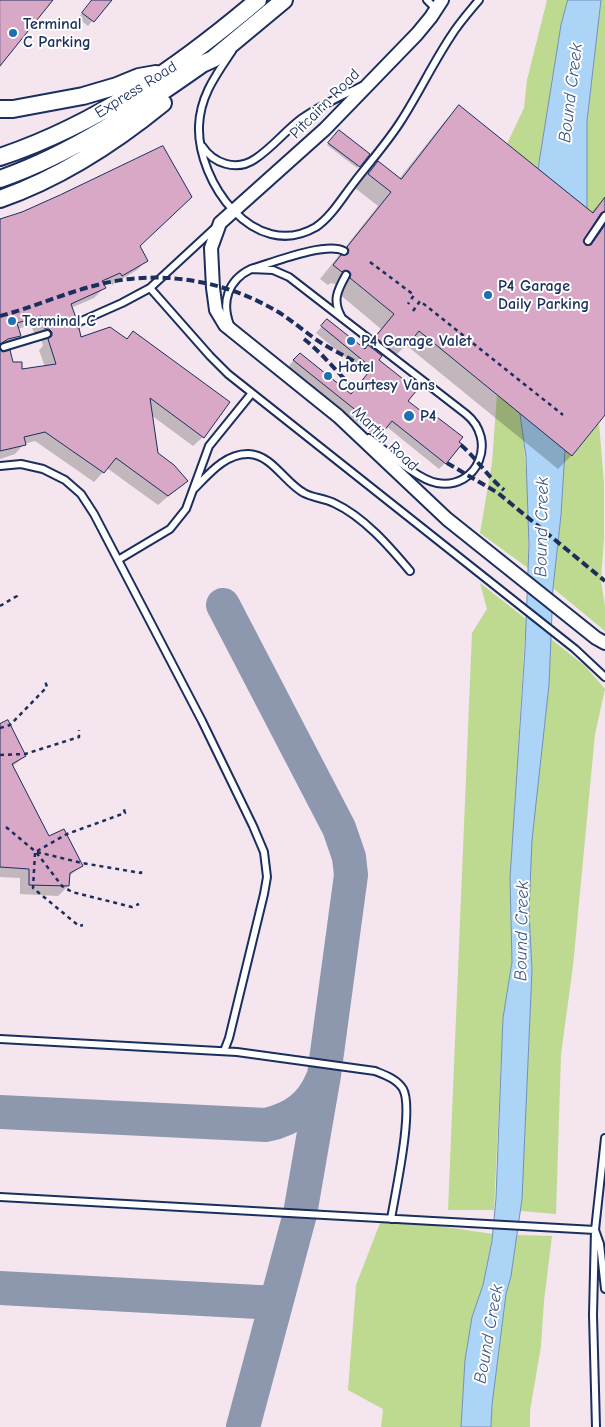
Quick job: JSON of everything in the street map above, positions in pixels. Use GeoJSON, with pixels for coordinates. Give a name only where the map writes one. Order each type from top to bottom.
{"type":"FeatureCollection","features":[{"type":"Feature","properties":{"kind":"street","name":"Express Road"},"geometry":{"type":"LineString","coordinates":[[0,157],[30,146],[82,122],[123,100],[200,48],[258,0]]}},
{"type":"Feature","properties":{"kind":"street"},"geometry":{"type":"LineString","coordinates":[[0,180],[44,162],[88,140],[133,112],[202,64],[213,59],[284,0]]}},
{"type":"Feature","properties":{"kind":"street","name":"Pitcairn Road"},"geometry":{"type":"LineString","coordinates":[[220,223],[316,138],[417,34],[435,3]]}},
{"type":"Feature","properties":{"kind":"street"},"geometry":{"type":"LineString","coordinates":[[1,199],[52,177],[116,139],[205,70],[213,59]]}},
{"type":"Feature","properties":{"kind":"street"},"geometry":{"type":"LineString","coordinates":[[0,109],[13,109],[83,96],[140,77],[168,71]]}},
{"type":"Feature","properties":{"kind":"street"},"geometry":{"type":"LineString","coordinates":[[0,104],[35,104]]}},
{"type":"Feature","properties":{"kind":"street","name":"Martin Road"},"geometry":{"type":"LineString","coordinates":[[220,223],[212,248],[214,304],[221,320],[239,337],[323,404],[439,512],[596,638],[605,643]]}},
{"type":"Feature","properties":{"kind":"lane"},"geometry":{"type":"LineString","coordinates":[[245,33],[208,88],[200,114],[200,142],[205,163],[221,194],[234,210],[260,231],[273,235],[294,234],[309,230],[321,223],[396,128],[451,36],[479,0]]}},
{"type":"Feature","properties":{"kind":"lane"},"geometry":{"type":"LineString","coordinates":[[200,142],[210,156],[219,162],[232,165],[244,164],[254,160],[309,113],[372,80]]}},
{"type":"Feature","properties":{"kind":"lane"},"geometry":{"type":"LineString","coordinates":[[588,241],[605,216]]}},
{"type":"Feature","properties":{"kind":"lane"},"geometry":{"type":"LineString","coordinates":[[77,322],[129,300],[150,288],[220,223]]}},
{"type":"Feature","properties":{"kind":"lane"},"geometry":{"type":"LineString","coordinates":[[239,337],[231,326],[226,314],[226,296],[238,277],[251,269],[319,249],[330,247],[344,251]]}},
{"type":"Feature","properties":{"kind":"lane"},"geometry":{"type":"LineString","coordinates":[[251,269],[267,269],[284,274],[471,418],[480,434],[482,451],[474,468],[461,479],[450,483],[430,481],[418,475],[323,404]]}},
{"type":"Feature","properties":{"kind":"lane"},"geometry":{"type":"LineString","coordinates":[[344,321],[338,308],[337,296],[346,275]]}},
{"type":"Feature","properties":{"kind":"lane"},"geometry":{"type":"LineString","coordinates":[[150,288],[218,365],[575,649],[605,677]]}},
{"type":"Feature","properties":{"kind":"lane"},"geometry":{"type":"LineString","coordinates":[[4,348],[47,334]]}},
{"type":"Feature","properties":{"kind":"lane"},"geometry":{"type":"LineString","coordinates":[[118,560],[170,529],[186,509],[209,446],[252,393]]}},
{"type":"Feature","properties":{"kind":"lane"},"geometry":{"type":"LineString","coordinates":[[193,490],[216,466],[234,456],[249,454],[261,457],[304,493],[332,502],[346,509],[379,536],[410,571]]}},
{"type":"Feature","properties":{"kind":"lane"},"geometry":{"type":"LineString","coordinates":[[0,466],[21,464],[43,469],[65,480],[81,494],[94,514],[202,721],[264,852],[267,877],[264,894],[229,1038],[224,1051]]}},
{"type":"Feature","properties":{"kind":"lane"},"geometry":{"type":"LineString","coordinates":[[0,1040],[224,1051],[259,1054],[375,1071],[396,1081],[403,1089],[407,1106],[391,1219]]}},
{"type":"Feature","properties":{"kind":"lane"},"geometry":{"type":"LineString","coordinates":[[596,1427],[593,1315],[595,1230],[605,1138]]}},
{"type":"Feature","properties":{"kind":"lane"},"geometry":{"type":"LineString","coordinates":[[0,1197],[595,1230]]}},
{"type":"Feature","properties":{"kind":"lane"},"geometry":{"type":"LineString","coordinates":[[595,1230],[600,1244],[605,1289]]}},
{"type":"Feature","properties":{"kind":"path"},"geometry":{"type":"LineString","coordinates":[[370,262],[414,296],[408,304]]}},
{"type":"Feature","properties":{"kind":"path"},"geometry":{"type":"LineString","coordinates":[[413,311],[420,301],[563,415]]}},
{"type":"Feature","properties":{"kind":"path"},"geometry":{"type":"LineString","coordinates":[[0,606],[17,596],[16,592]]}},
{"type":"Feature","properties":{"kind":"path"},"geometry":{"type":"LineString","coordinates":[[0,728],[10,725],[47,687],[45,681]]}},
{"type":"Feature","properties":{"kind":"path"},"geometry":{"type":"LineString","coordinates":[[0,755],[25,754],[79,737],[79,730]]}},
{"type":"Feature","properties":{"kind":"path"},"geometry":{"type":"LineString","coordinates":[[36,852],[67,834],[126,813],[123,806]]}},
{"type":"Feature","properties":{"kind":"path"},"geometry":{"type":"LineString","coordinates":[[6,827],[36,852],[62,886],[72,892],[132,907],[139,904]]}},
{"type":"Feature","properties":{"kind":"path"},"geometry":{"type":"LineString","coordinates":[[36,852],[82,863],[141,873],[141,869]]}},
{"type":"Feature","properties":{"kind":"path"},"geometry":{"type":"LineString","coordinates":[[36,852],[33,888],[79,926],[84,925]]}},
{"type":"Feature","properties":{"kind":"shaded area"},"geometry":{"type":"Polygon","coordinates":[[[0,0],[605,0],[605,1427],[0,1427],[0,0]]]}},
{"type":"Feature","properties":{"kind":"green space"},"geometry":{"type":"Polygon","coordinates":[[[547,0],[568,0],[561,25],[538,169],[507,144],[524,108],[527,80],[547,0]]]}},
{"type":"Feature","properties":{"kind":"green space"},"geometry":{"type":"Polygon","coordinates":[[[601,0],[605,0],[605,197],[593,213],[587,209],[587,121],[601,0]]]}},
{"type":"Feature","properties":{"kind":"green space"},"geometry":{"type":"Polygon","coordinates":[[[497,394],[520,412],[529,529],[528,568],[480,533],[492,463],[497,394]]]}},
{"type":"Feature","properties":{"kind":"green space"},"geometry":{"type":"Polygon","coordinates":[[[599,423],[604,484],[604,538],[601,580],[605,607],[605,631],[553,588],[561,515],[565,450],[573,456],[599,423]]]}},
{"type":"Feature","properties":{"kind":"green space"},"geometry":{"type":"Polygon","coordinates":[[[480,583],[526,619],[510,878],[512,962],[503,1018],[494,1210],[448,1210],[472,633],[487,609],[480,583]]]}},
{"type":"Feature","properties":{"kind":"green space"},"geometry":{"type":"Polygon","coordinates":[[[551,639],[585,666],[605,689],[595,734],[573,966],[561,1054],[556,1214],[521,1211],[532,970],[529,911],[532,840],[549,685],[551,639]]]}},
{"type":"Feature","properties":{"kind":"green space"},"geometry":{"type":"Polygon","coordinates":[[[382,1218],[493,1234],[483,1285],[472,1317],[465,1360],[461,1427],[381,1427],[383,1409],[348,1390],[356,1285],[382,1218]]]}},
{"type":"Feature","properties":{"kind":"green space"},"geometry":{"type":"Polygon","coordinates":[[[517,1235],[552,1236],[541,1346],[530,1411],[530,1427],[491,1427],[506,1294],[511,1276],[517,1235]]]}},
{"type":"Feature","properties":{"kind":"water","name":"Bound Creek"},"geometry":{"type":"Polygon","coordinates":[[[568,0],[601,0],[587,121],[587,209],[538,169],[561,25],[568,0]]]}},
{"type":"Feature","properties":{"kind":"water","name":"Bound Creek"},"geometry":{"type":"Polygon","coordinates":[[[520,412],[565,450],[561,515],[553,588],[549,685],[532,840],[529,911],[532,970],[522,1199],[511,1276],[506,1294],[491,1427],[461,1427],[465,1360],[472,1317],[483,1285],[492,1241],[496,1198],[503,1018],[512,962],[510,878],[525,649],[529,545],[526,457],[520,412]]]}},
{"type":"Feature","properties":{"kind":"building","name":"Terminal C Parking"},"geometry":{"type":"Polygon","coordinates":[[[0,0],[53,0],[0,66],[0,0]]]}},
{"type":"Feature","properties":{"kind":"building"},"geometry":{"type":"Polygon","coordinates":[[[92,0],[112,0],[94,22],[82,13],[92,0]]]}},
{"type":"Feature","properties":{"kind":"building","name":"P4 Garage Daily Parking"},"geometry":{"type":"Polygon","coordinates":[[[459,105],[593,213],[605,197],[605,211],[601,213],[583,241],[586,245],[591,245],[605,225],[605,415],[572,456],[419,331],[408,345],[395,340],[389,348],[375,337],[394,314],[350,278],[351,274],[349,271],[345,270],[342,272],[333,265],[341,255],[348,254],[349,250],[347,247],[391,192],[368,174],[378,161],[401,179],[459,105]]]}},
{"type":"Feature","properties":{"kind":"building"},"geometry":{"type":"Polygon","coordinates":[[[339,130],[370,154],[360,167],[328,143],[339,130]]]}},
{"type":"Feature","properties":{"kind":"building","name":"Terminal C"},"geometry":{"type":"Polygon","coordinates":[[[163,146],[192,197],[140,246],[148,261],[122,276],[120,273],[102,281],[106,288],[71,304],[76,318],[73,320],[72,325],[79,328],[81,337],[110,327],[127,339],[133,331],[230,402],[204,438],[150,398],[158,453],[174,465],[188,481],[168,496],[116,458],[104,473],[45,432],[24,437],[26,445],[0,451],[0,350],[3,352],[10,350],[13,362],[22,362],[22,369],[56,364],[48,339],[52,336],[52,332],[49,329],[45,329],[41,316],[17,323],[21,336],[8,339],[0,344],[0,219],[22,212],[60,195],[163,146]]]}},
{"type":"Feature","properties":{"kind":"building"},"geometry":{"type":"Polygon","coordinates":[[[327,319],[365,349],[368,345],[382,356],[379,360],[417,390],[408,401],[430,418],[433,414],[463,437],[459,442],[462,444],[446,464],[392,421],[383,432],[293,360],[300,353],[351,394],[372,368],[321,326],[327,319]]]}},
{"type":"Feature","properties":{"kind":"building"},"geometry":{"type":"Polygon","coordinates":[[[8,720],[26,756],[12,764],[49,836],[64,829],[83,866],[70,873],[69,886],[29,885],[29,869],[0,867],[0,724],[8,720]]]}},
{"type":"Feature","properties":{"kind":"taxiway"},"geometry":{"type":"LineString","coordinates":[[223,605],[339,828],[349,857],[351,875],[324,1075],[300,1214],[243,1427]]}},
{"type":"Feature","properties":{"kind":"taxiway"},"geometry":{"type":"LineString","coordinates":[[0,1112],[266,1125],[285,1119],[300,1110],[307,1104],[322,1080]]}},
{"type":"Feature","properties":{"kind":"taxiway"},"geometry":{"type":"LineString","coordinates":[[0,1288],[276,1303]]}},
{"type":"Feature","properties":{"kind":"railway"},"geometry":{"type":"LineString","coordinates":[[0,316],[101,284],[148,278],[194,281],[216,286],[260,302],[280,313],[321,343],[369,371]]}},
{"type":"Feature","properties":{"kind":"railway"},"geometry":{"type":"LineString","coordinates":[[304,339],[355,390]]}},
{"type":"Feature","properties":{"kind":"railway"},"geometry":{"type":"LineString","coordinates":[[461,445],[504,490]]}},
{"type":"Feature","properties":{"kind":"railway"},"geometry":{"type":"LineString","coordinates":[[447,463],[498,493],[605,581]]}},
{"type":"Feature","properties":{"kind":"place","name":"Terminal C Parking"},"geometry":{"type":"Point","coordinates":[13,33]}},
{"type":"Feature","properties":{"kind":"place","name":"P4 Garage Daily Parking"},"geometry":{"type":"Point","coordinates":[488,295]}},
{"type":"Feature","properties":{"kind":"place","name":"Terminal C"},"geometry":{"type":"Point","coordinates":[12,321]}},
{"type":"Feature","properties":{"kind":"place","name":"P4 Garage Valet"},"geometry":{"type":"Point","coordinates":[351,341]}},
{"type":"Feature","properties":{"kind":"place","name":"Hotel Courtesy Vans"},"geometry":{"type":"Point","coordinates":[328,376]}},
{"type":"Feature","properties":{"kind":"place","name":"P4"},"geometry":{"type":"Point","coordinates":[409,416]}}]}
